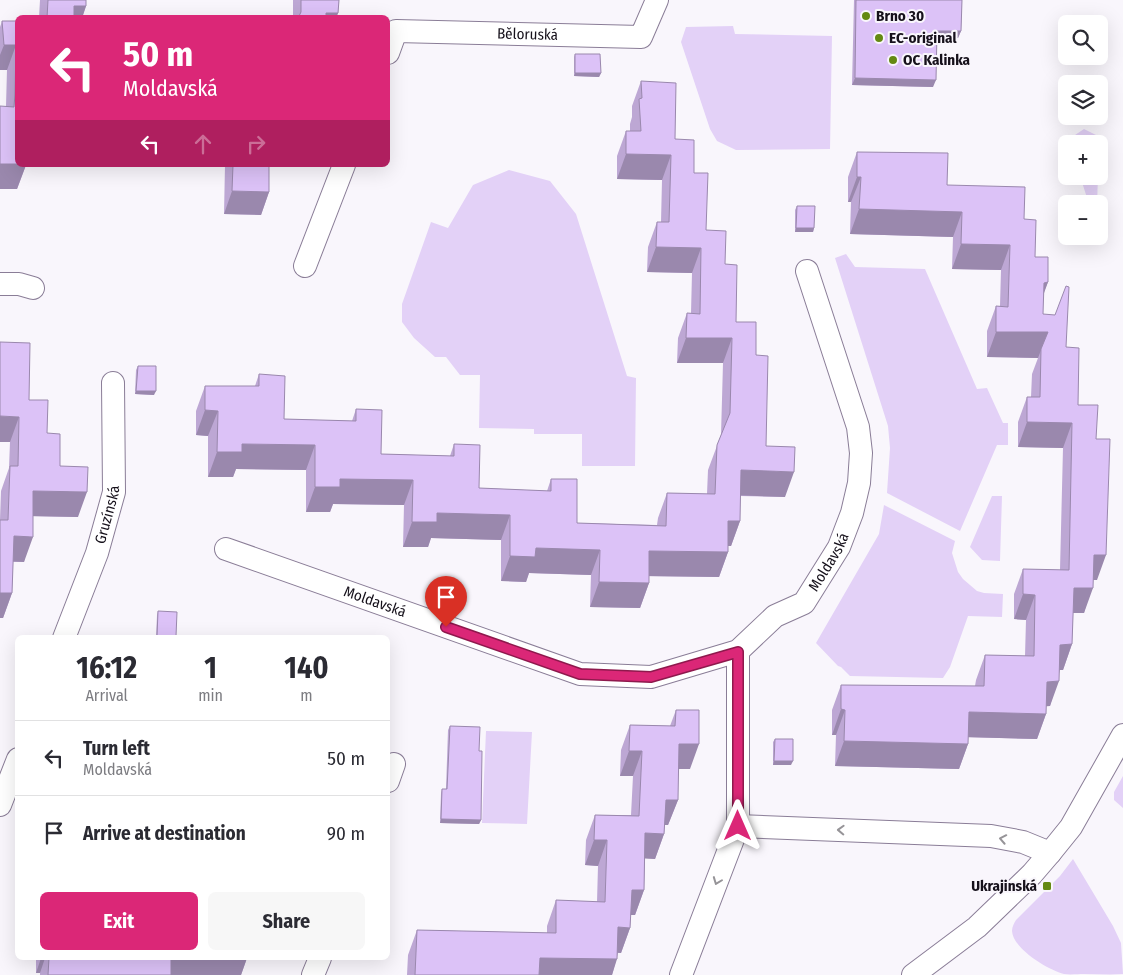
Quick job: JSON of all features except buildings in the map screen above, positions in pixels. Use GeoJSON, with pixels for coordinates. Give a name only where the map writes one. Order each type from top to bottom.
{"type":"FeatureCollection","features":[{"type":"Feature","properties":{"kind":"street","name":"Běloruská"},"geometry":{"type":"LineString","coordinates":[[390,48],[396,31],[641,37],[657,0]]}},
{"type":"Feature","properties":{"kind":"street"},"geometry":{"type":"LineString","coordinates":[[305,266],[343,167]]}},
{"type":"Feature","properties":{"kind":"street","name":"Moldavská"},"geometry":{"type":"LineString","coordinates":[[226,549],[580,674],[651,677],[738,652],[775,616],[804,603],[839,547],[852,513],[859,483],[861,453],[858,427],[807,271]]}},
{"type":"Feature","properties":{"kind":"street"},"geometry":{"type":"LineString","coordinates":[[0,284],[19,284],[33,288]]}},
{"type":"Feature","properties":{"kind":"street","name":"Gruzínská"},"geometry":{"type":"LineString","coordinates":[[65,635],[96,553],[114,492],[114,383]]}},
{"type":"Feature","properties":{"kind":"street"},"geometry":{"type":"LineString","coordinates":[[681,975],[738,826],[738,652]]}},
{"type":"Feature","properties":{"kind":"street"},"geometry":{"type":"LineString","coordinates":[[913,975],[977,927],[1032,874],[1071,827],[1123,735]]}},
{"type":"Feature","properties":{"kind":"street"},"geometry":{"type":"LineString","coordinates":[[0,805],[15,767]]}},
{"type":"Feature","properties":{"kind":"street"},"geometry":{"type":"LineString","coordinates":[[738,826],[991,836],[1023,842],[1050,853]]}},
{"type":"Feature","properties":{"kind":"street"},"geometry":{"type":"LineString","coordinates":[[313,975],[319,960]]}},
{"type":"Feature","properties":{"kind":"shaded area"},"geometry":{"type":"Polygon","coordinates":[[[733,26],[735,34],[832,36],[830,149],[736,150],[717,141],[710,129],[681,42],[686,27],[733,26]]]}},
{"type":"Feature","properties":{"kind":"shaded area"},"geometry":{"type":"Polygon","coordinates":[[[1084,129],[1096,135],[1075,135],[1084,129]]]}},
{"type":"Feature","properties":{"kind":"shaded area"},"geometry":{"type":"Polygon","coordinates":[[[509,170],[550,181],[576,214],[627,376],[636,378],[635,466],[582,466],[582,434],[534,434],[534,429],[479,428],[480,375],[460,375],[446,357],[435,357],[414,338],[402,322],[402,304],[431,222],[448,228],[473,185],[509,170]]]}},
{"type":"Feature","properties":{"kind":"shaded area"},"geometry":{"type":"Polygon","coordinates":[[[1083,185],[1098,185],[1097,195],[1086,195],[1083,185]]]}},
{"type":"Feature","properties":{"kind":"shaded area"},"geometry":{"type":"Polygon","coordinates":[[[846,254],[855,267],[925,269],[977,389],[987,388],[1003,423],[1008,423],[1008,445],[997,445],[960,531],[887,493],[890,448],[888,426],[835,258],[846,254]]]}},
{"type":"Feature","properties":{"kind":"shaded area"},"geometry":{"type":"Polygon","coordinates":[[[992,496],[1002,496],[1000,561],[982,560],[970,547],[992,496]]]}},
{"type":"Feature","properties":{"kind":"shaded area"},"geometry":{"type":"Polygon","coordinates":[[[884,505],[955,541],[952,553],[958,572],[963,579],[977,591],[1003,594],[1002,617],[968,616],[950,667],[943,678],[850,676],[816,643],[879,534],[884,505]]]}},
{"type":"Feature","properties":{"kind":"shaded area"},"geometry":{"type":"Polygon","coordinates":[[[486,731],[532,732],[527,824],[482,823],[486,731]]]}},
{"type":"Feature","properties":{"kind":"shaded area"},"geometry":{"type":"Polygon","coordinates":[[[1123,776],[1123,808],[1114,800],[1114,792],[1123,776]]]}},
{"type":"Feature","properties":{"kind":"shaded area"},"geometry":{"type":"Polygon","coordinates":[[[1073,859],[1121,943],[1123,974],[1064,974],[1057,972],[1032,958],[1018,945],[1014,938],[1012,930],[1016,920],[1060,876],[1073,859]]]}},
{"type":"Feature","properties":{"kind":"place","name":"Brno 30"},"geometry":{"type":"Point","coordinates":[866,16]}},
{"type":"Feature","properties":{"kind":"place","name":"EC-original"},"geometry":{"type":"Point","coordinates":[879,38]}},
{"type":"Feature","properties":{"kind":"place","name":"OC Kalinka"},"geometry":{"type":"Point","coordinates":[893,60]}},
{"type":"Feature","properties":{"kind":"place","name":"Ukrajinská"},"geometry":{"type":"Point","coordinates":[1047,886]}},
{"type":"Feature","properties":{"kind":"route"},"geometry":{"type":"LineString","coordinates":[[446,627],[580,674],[651,677],[738,652],[738,826]]}}]}
